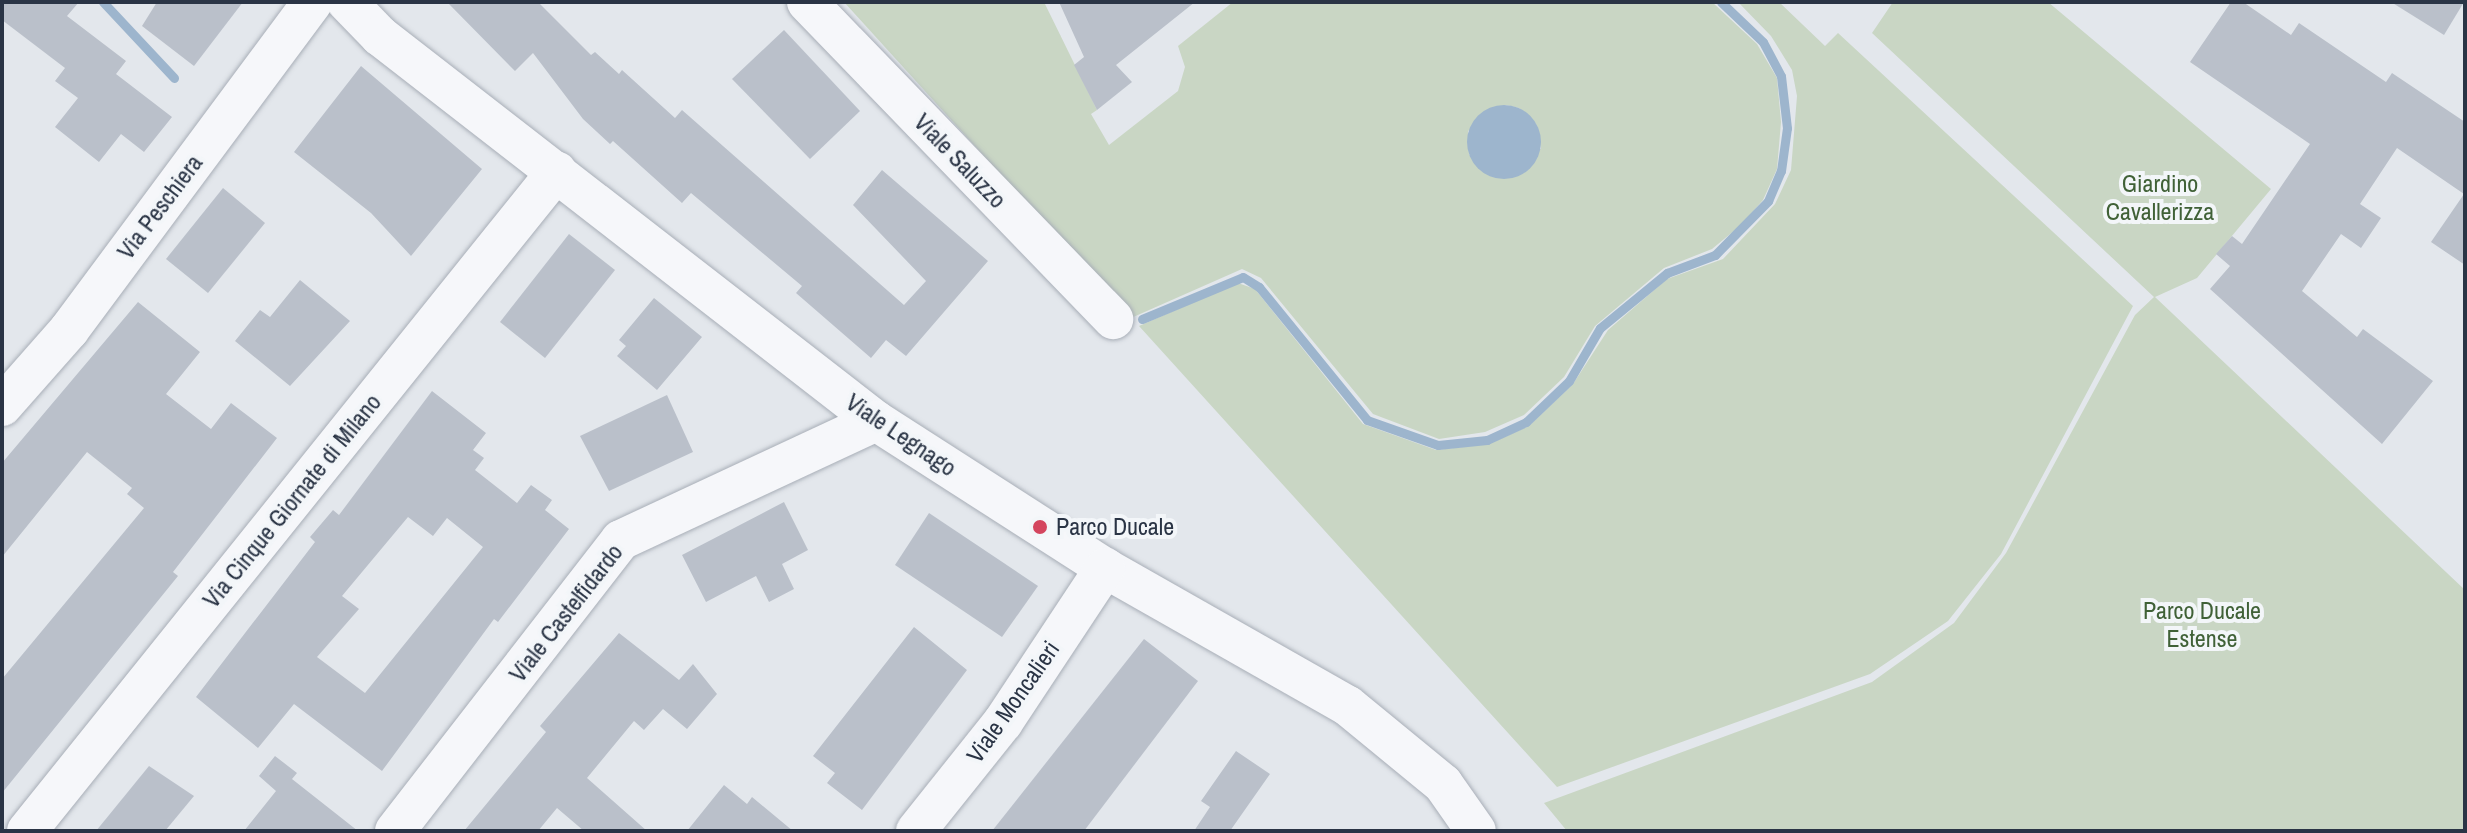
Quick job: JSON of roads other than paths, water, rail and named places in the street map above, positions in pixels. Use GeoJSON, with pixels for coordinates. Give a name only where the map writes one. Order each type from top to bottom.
{"type":"FeatureCollection","features":[{"type":"Feature","properties":{"kind":"street","name":"Via Peschiera"},"geometry":{"type":"LineString","coordinates":[[2,406],[69,330],[312,2],[327,7],[339,2]]}},
{"type":"Feature","properties":{"kind":"street","name":"Viale Legnago"},"geometry":{"type":"LineString","coordinates":[[347,2],[380,36],[876,421],[1105,568],[1348,706],[1443,784],[1476,831]]}},
{"type":"Feature","properties":{"kind":"street","name":"Viale Saluzzo"},"geometry":{"type":"LineString","coordinates":[[807,2],[1113,319]]}},
{"type":"Feature","properties":{"kind":"street","name":"Via Cinque Giornate di Milano"},"geometry":{"type":"LineString","coordinates":[[27,831],[557,171]]}},
{"type":"Feature","properties":{"kind":"street","name":"Viale Castelfidardo"},"geometry":{"type":"LineString","coordinates":[[395,831],[621,540],[876,421]]}},
{"type":"Feature","properties":{"kind":"street","name":"Viale Moncalieri"},"geometry":{"type":"LineString","coordinates":[[916,831],[1003,722],[1105,568]]}},
{"type":"Feature","properties":{"kind":"water"},"geometry":{"type":"Polygon","coordinates":[[[1504,105],[1525,111],[1535,121],[1541,142],[1535,163],[1525,173],[1504,179],[1483,173],[1473,163],[1467,142],[1473,121],[1483,111],[1504,105]]]}},
{"type":"Feature","properties":{"kind":"waterway"},"geometry":{"type":"LineString","coordinates":[[103,2],[174,78]]}},
{"type":"Feature","properties":{"kind":"waterway"},"geometry":{"type":"LineString","coordinates":[[1142,319],[1243,277],[1259,287],[1367,420],[1438,445],[1487,440],[1526,422],[1569,381],[1600,328],[1667,273],[1715,255],[1768,201],[1781,171],[1787,128],[1781,76],[1763,42],[1721,2]]}},
{"type":"Feature","properties":{"kind":"place","name":"Parco Ducale"},"geometry":{"type":"Point","coordinates":[1040,527]}},
{"type":"Feature","properties":{"kind":"park label","name":"Giardino Cavallerizza"},"geometry":{"type":"Point","coordinates":[2160,198]}},
{"type":"Feature","properties":{"kind":"park label","name":"Parco Ducale Estense"},"geometry":{"type":"Point","coordinates":[2202,625]}}]}
